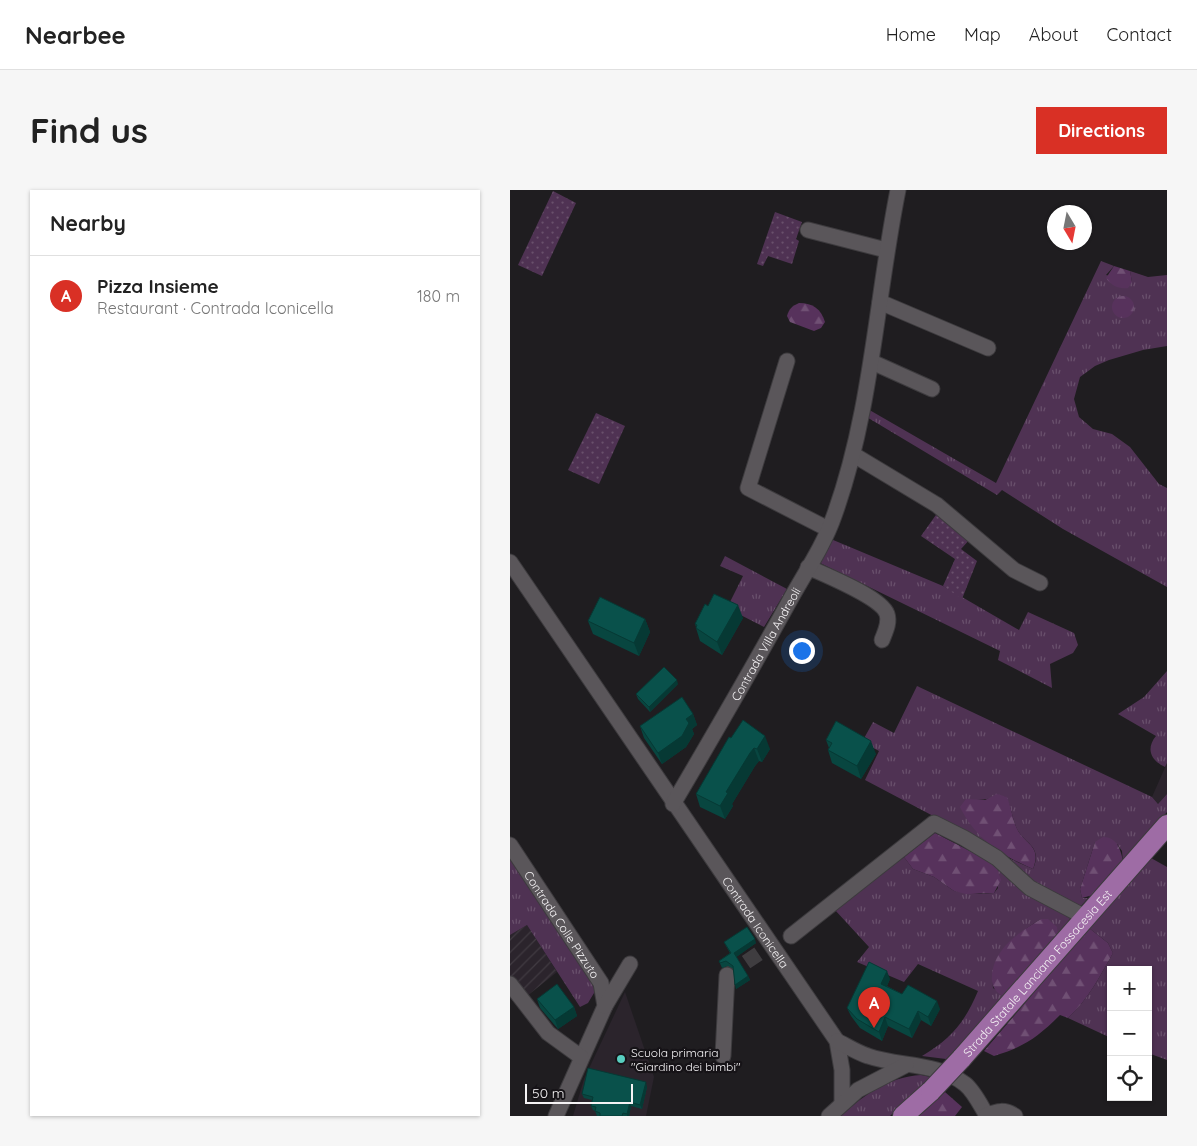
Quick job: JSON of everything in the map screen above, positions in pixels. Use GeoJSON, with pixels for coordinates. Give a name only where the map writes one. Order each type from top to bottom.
{"type":"FeatureCollection","features":[{"type":"Feature","properties":{"kind":"main road","name":"Strada Statale Lanciano Fossacesia Est"},"geometry":{"type":"LineString","coordinates":[[903,1116],[932,1091],[1167,825]]}},
{"type":"Feature","properties":{"kind":"street","name":"Contrada Villa Andreoli"},"geometry":{"type":"LineString","coordinates":[[674,804],[753,667],[834,519],[854,455],[872,362],[886,250],[898,190]]}},
{"type":"Feature","properties":{"kind":"street"},"geometry":{"type":"LineString","coordinates":[[808,230],[886,250]]}},
{"type":"Feature","properties":{"kind":"street"},"geometry":{"type":"LineString","coordinates":[[880,302],[988,348]]}},
{"type":"Feature","properties":{"kind":"street"},"geometry":{"type":"LineString","coordinates":[[788,361],[748,488],[828,528]]}},
{"type":"Feature","properties":{"kind":"street"},"geometry":{"type":"LineString","coordinates":[[872,362],[932,389]]}},
{"type":"Feature","properties":{"kind":"street"},"geometry":{"type":"LineString","coordinates":[[854,455],[937,505],[1014,570],[1040,583]]}},
{"type":"Feature","properties":{"kind":"street"},"geometry":{"type":"LineString","coordinates":[[510,562],[674,804]]}},
{"type":"Feature","properties":{"kind":"street"},"geometry":{"type":"LineString","coordinates":[[808,567],[873,600],[884,609],[888,624],[882,640]]}},
{"type":"Feature","properties":{"kind":"street","name":"Contrada Iconicella"},"geometry":{"type":"LineString","coordinates":[[674,804],[836,1041],[842,1070],[833,1111]]}},
{"type":"Feature","properties":{"kind":"street"},"geometry":{"type":"LineString","coordinates":[[791,936],[934,823],[997,858],[1030,888],[1085,917]]}},
{"type":"Feature","properties":{"kind":"street","name":"Contrada Colle Pizzuto"},"geometry":{"type":"LineString","coordinates":[[510,845],[601,983],[605,1006]]}},
{"type":"Feature","properties":{"kind":"street"},"geometry":{"type":"LineString","coordinates":[[556,1116],[605,1006],[630,964]]}},
{"type":"Feature","properties":{"kind":"street"},"geometry":{"type":"LineString","coordinates":[[723,1056],[727,975]]}},
{"type":"Feature","properties":{"kind":"street"},"geometry":{"type":"LineString","coordinates":[[510,984],[548,1033],[581,1057]]}},
{"type":"Feature","properties":{"kind":"street"},"geometry":{"type":"LineString","coordinates":[[836,1041],[868,1056],[906,1064],[929,1066],[959,1080],[967,1086],[987,1116],[998,1111],[1010,1112],[1015,1116]]}},
{"type":"Feature","properties":{"kind":"street"},"geometry":{"type":"LineString","coordinates":[[833,1111],[879,1077],[906,1064]]}},
{"type":"Feature","properties":{"kind":"shaded area"},"geometry":{"type":"Polygon","coordinates":[[[1167,763],[1167,794],[1158,804],[1152,797],[1167,763]]]}},
{"type":"Feature","properties":{"kind":"shaded area"},"geometry":{"type":"Polygon","coordinates":[[[527,925],[557,972],[527,996],[543,1033],[510,998],[510,935],[527,925]]]}},
{"type":"Feature","properties":{"kind":"shaded area","name":"Scuola primaria \"Giardino dei bimbi\""},"geometry":{"type":"Polygon","coordinates":[[[625,992],[654,1077],[646,1116],[573,1116],[584,1079],[625,992]]]}},
{"type":"Feature","properties":{"kind":"green space"},"geometry":{"type":"Polygon","coordinates":[[[553,191],[576,203],[542,276],[518,265],[553,191]]]}},
{"type":"Feature","properties":{"kind":"green space"},"geometry":{"type":"Polygon","coordinates":[[[775,212],[802,222],[796,239],[799,241],[792,264],[768,256],[763,266],[757,264],[775,212]]]}},
{"type":"Feature","properties":{"kind":"green space"},"geometry":{"type":"Polygon","coordinates":[[[1101,261],[1114,266],[1106,275],[1132,282],[1130,271],[1148,277],[1167,275],[1167,346],[1143,350],[1095,366],[1080,377],[1074,399],[1079,417],[1093,429],[1112,434],[1130,447],[1159,484],[1167,488],[1167,587],[1063,529],[1002,490],[997,495],[865,416],[866,408],[996,483],[1101,261]]]}},
{"type":"Feature","properties":{"kind":"green space"},"geometry":{"type":"Polygon","coordinates":[[[1114,266],[1130,271],[1132,282],[1128,288],[1116,286],[1106,278],[1114,266]]]}},
{"type":"Feature","properties":{"kind":"green space"},"geometry":{"type":"Polygon","coordinates":[[[1123,296],[1131,299],[1134,307],[1131,315],[1123,318],[1115,315],[1112,307],[1115,299],[1123,296]]]}},
{"type":"Feature","properties":{"kind":"green space"},"geometry":{"type":"Polygon","coordinates":[[[799,303],[808,304],[819,310],[825,322],[821,328],[814,331],[790,322],[787,316],[789,311],[799,303]]]}},
{"type":"Feature","properties":{"kind":"green space"},"geometry":{"type":"Polygon","coordinates":[[[596,413],[625,426],[599,484],[568,470],[596,413]]]}},
{"type":"Feature","properties":{"kind":"green space"},"geometry":{"type":"Polygon","coordinates":[[[938,512],[971,538],[961,549],[977,561],[962,599],[943,586],[955,559],[921,536],[938,512]]]}},
{"type":"Feature","properties":{"kind":"green space"},"geometry":{"type":"Polygon","coordinates":[[[826,537],[943,586],[1019,630],[1028,612],[1074,633],[1078,645],[1073,653],[1050,664],[1052,688],[998,660],[1000,651],[818,562],[826,537]]]}},
{"type":"Feature","properties":{"kind":"green space"},"geometry":{"type":"Polygon","coordinates":[[[725,556],[787,589],[764,627],[727,608],[743,576],[720,566],[725,556]]]}},
{"type":"Feature","properties":{"kind":"green space"},"geometry":{"type":"Polygon","coordinates":[[[1167,671],[1167,763],[1165,767],[1156,761],[1151,753],[1151,745],[1156,736],[1118,714],[1144,697],[1167,671]]]}},
{"type":"Feature","properties":{"kind":"green space"},"geometry":{"type":"Polygon","coordinates":[[[917,686],[1152,797],[1158,804],[1167,794],[1167,812],[1123,862],[1122,851],[1117,844],[1095,842],[1080,889],[1082,898],[1088,898],[1080,907],[1036,884],[1006,857],[1033,869],[1036,861],[1034,849],[1018,831],[1006,797],[977,800],[992,847],[865,780],[879,751],[862,742],[873,722],[894,733],[917,686]]]}},
{"type":"Feature","properties":{"kind":"green space"},"geometry":{"type":"Polygon","coordinates":[[[997,794],[1007,797],[1018,831],[1034,849],[1035,860],[1033,869],[1000,852],[991,845],[973,828],[960,807],[966,799],[985,800],[997,794]]]}},
{"type":"Feature","properties":{"kind":"green space"},"geometry":{"type":"Polygon","coordinates":[[[935,833],[995,864],[1001,880],[994,893],[966,894],[954,891],[934,877],[913,869],[904,857],[935,833]]]}},
{"type":"Feature","properties":{"kind":"green space"},"geometry":{"type":"Polygon","coordinates":[[[1103,837],[1112,839],[1118,845],[1123,862],[1093,895],[1082,898],[1080,889],[1095,842],[1103,837]]]}},
{"type":"Feature","properties":{"kind":"green space"},"geometry":{"type":"Polygon","coordinates":[[[510,850],[597,988],[588,1003],[580,1007],[527,925],[510,935],[510,850]]]}},
{"type":"Feature","properties":{"kind":"green space"},"geometry":{"type":"Polygon","coordinates":[[[904,857],[913,869],[934,877],[954,891],[979,894],[994,893],[998,888],[995,864],[1003,873],[1030,894],[1071,917],[1058,937],[1041,919],[1022,931],[1006,947],[996,965],[993,976],[993,988],[1006,997],[946,1059],[922,1056],[941,1043],[956,1029],[968,1012],[978,991],[918,964],[904,982],[857,962],[869,947],[835,910],[904,857]]]}},
{"type":"Feature","properties":{"kind":"green space"},"geometry":{"type":"Polygon","coordinates":[[[1151,858],[1167,867],[1167,1060],[1152,1054],[1152,966],[1107,966],[1107,1036],[1068,1018],[1088,996],[1113,953],[1108,943],[1089,928],[1151,858]]]}},
{"type":"Feature","properties":{"kind":"green space"},"geometry":{"type":"Polygon","coordinates":[[[1041,919],[1048,919],[1057,927],[1058,937],[1006,997],[1003,996],[993,987],[993,970],[996,960],[1015,936],[1041,919]]]}},
{"type":"Feature","properties":{"kind":"green space"},"geometry":{"type":"Polygon","coordinates":[[[1089,928],[1108,943],[1113,953],[1082,1003],[1068,1018],[1060,1015],[1037,1035],[1014,1049],[994,1056],[984,1051],[1089,928]]]}},
{"type":"Feature","properties":{"kind":"green space"},"geometry":{"type":"Polygon","coordinates":[[[921,1075],[931,1077],[890,1116],[841,1116],[878,1088],[898,1079],[921,1075]]]}},
{"type":"Feature","properties":{"kind":"green space"},"geometry":{"type":"Polygon","coordinates":[[[945,1092],[962,1107],[955,1116],[919,1116],[945,1092]]]}},
{"type":"Feature","properties":{"kind":"building"},"geometry":{"type":"Polygon","coordinates":[[[714,594],[738,605],[717,642],[696,628],[697,625],[695,624],[705,604],[708,606],[714,594]]]}},
{"type":"Feature","properties":{"kind":"building"},"geometry":{"type":"Polygon","coordinates":[[[600,597],[645,619],[634,643],[588,621],[600,597]]]}},
{"type":"Feature","properties":{"kind":"building"},"geometry":{"type":"Polygon","coordinates":[[[664,667],[677,680],[649,707],[636,694],[664,667]]]}},
{"type":"Feature","properties":{"kind":"building"},"geometry":{"type":"Polygon","coordinates":[[[682,697],[693,714],[686,719],[689,723],[682,736],[658,753],[640,726],[682,697]]]}},
{"type":"Feature","properties":{"kind":"building"},"geometry":{"type":"Polygon","coordinates":[[[743,720],[765,736],[757,749],[754,748],[750,753],[726,792],[728,793],[720,806],[696,794],[729,737],[731,738],[743,720]]]}},
{"type":"Feature","properties":{"kind":"building"},"geometry":{"type":"Polygon","coordinates":[[[836,721],[871,741],[857,766],[828,750],[832,743],[826,740],[836,721]]]}},
{"type":"Feature","properties":{"kind":"building"},"geometry":{"type":"Polygon","coordinates":[[[747,927],[755,939],[734,953],[748,976],[735,985],[733,966],[726,961],[720,963],[719,961],[731,953],[724,942],[747,927]]]}},
{"type":"Feature","properties":{"kind":"building"},"geometry":{"type":"Polygon","coordinates":[[[869,962],[887,971],[881,984],[902,994],[908,985],[937,1001],[928,1017],[918,1011],[909,1029],[885,1017],[879,1032],[857,1019],[847,1008],[869,962]]]}},
{"type":"Feature","properties":{"kind":"building"},"geometry":{"type":"Polygon","coordinates":[[[557,984],[574,1007],[555,1020],[537,999],[557,984]]]}},
{"type":"Feature","properties":{"kind":"building"},"geometry":{"type":"Polygon","coordinates":[[[588,1068],[646,1082],[640,1105],[630,1102],[627,1114],[623,1113],[622,1116],[600,1116],[600,1113],[595,1111],[596,1107],[591,1106],[593,1097],[582,1094],[588,1068]]]}},
{"type":"Feature","properties":{"kind":"tunnel"},"geometry":{"type":"LineString","coordinates":[[727,975],[770,946]]}},
{"type":"Feature","properties":{"kind":"place","name":"Pizza Insieme"},"geometry":{"type":"Point","coordinates":[874,1028]}},
{"type":"Feature","properties":{"kind":"place","name":"Scuola primaria \"Giardino dei bimbi\""},"geometry":{"type":"Point","coordinates":[621,1059]}}]}
